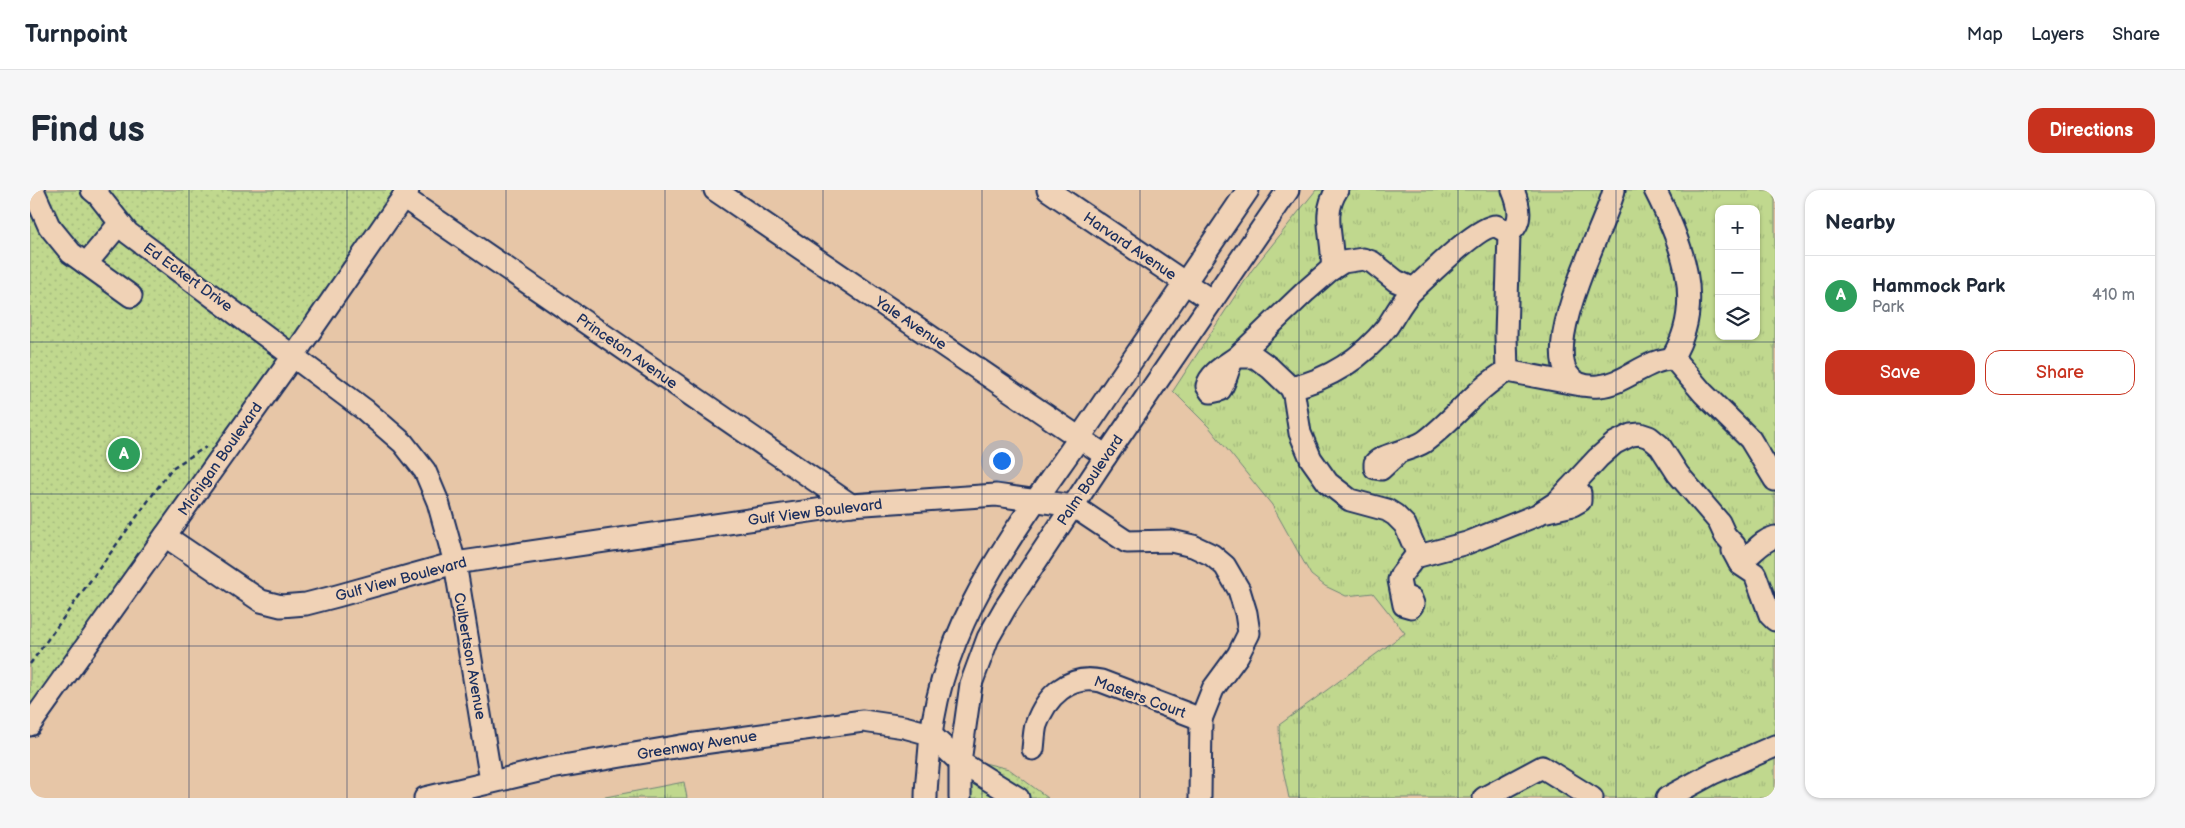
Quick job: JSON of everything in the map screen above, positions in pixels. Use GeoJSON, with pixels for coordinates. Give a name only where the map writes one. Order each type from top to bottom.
{"type":"FeatureCollection","features":[{"type":"Feature","properties":{"kind":"street"},"geometry":{"type":"LineString","coordinates":[[33,190],[49,226],[72,253],[131,296]]}},
{"type":"Feature","properties":{"kind":"street","name":"Ed Eckert Drive"},"geometry":{"type":"LineString","coordinates":[[92,190],[128,233],[294,356]]}},
{"type":"Feature","properties":{"kind":"street","name":"Yale Avenue"},"geometry":{"type":"LineString","coordinates":[[715,190],[1106,456]]}},
{"type":"Feature","properties":{"kind":"street","name":"Harvard Avenue"},"geometry":{"type":"LineString","coordinates":[[1048,190],[1212,302]]}},
{"type":"Feature","properties":{"kind":"street"},"geometry":{"type":"LineString","coordinates":[[926,798],[930,734],[940,681],[957,634],[976,596],[1035,501],[1080,438],[1248,190]]}},
{"type":"Feature","properties":{"kind":"street","name":"Palm Boulevard"},"geometry":{"type":"LineString","coordinates":[[960,798],[960,762],[972,684],[988,638],[1005,608],[1106,456],[1288,190]]}},
{"type":"Feature","properties":{"kind":"street"},"geometry":{"type":"LineString","coordinates":[[1332,269],[1333,251],[1328,210],[1337,190]]}},
{"type":"Feature","properties":{"kind":"street"},"geometry":{"type":"LineString","coordinates":[[1507,371],[1506,336],[1509,233],[1517,226],[1519,216],[1519,205],[1513,190]]}},
{"type":"Feature","properties":{"kind":"street"},"geometry":{"type":"LineString","coordinates":[[1582,385],[1570,378],[1565,369],[1561,357],[1562,340],[1580,276],[1614,190]]}},
{"type":"Feature","properties":{"kind":"street"},"geometry":{"type":"LineString","coordinates":[[1507,371],[1582,385],[1599,386],[1611,383],[1654,363],[1672,358],[1679,347],[1685,326],[1690,287],[1681,248],[1655,190]]}},
{"type":"Feature","properties":{"kind":"street","name":"Michigan Boulevard"},"geometry":{"type":"LineString","coordinates":[[30,725],[294,356],[406,194]]}},
{"type":"Feature","properties":{"kind":"street","name":"Princeton Avenue"},"geometry":{"type":"LineString","coordinates":[[406,194],[850,505]]}},
{"type":"Feature","properties":{"kind":"street"},"geometry":{"type":"LineString","coordinates":[[86,264],[120,223]]}},
{"type":"Feature","properties":{"kind":"street"},"geometry":{"type":"LineString","coordinates":[[1291,388],[1314,382],[1356,358],[1378,336],[1414,289],[1460,248],[1486,228],[1496,226],[1509,233]]}},
{"type":"Feature","properties":{"kind":"street"},"geometry":{"type":"LineString","coordinates":[[1414,289],[1400,284],[1383,269],[1363,259],[1349,260],[1332,269],[1234,359],[1254,358],[1270,368],[1291,388],[1294,395],[1300,432],[1311,459],[1328,484],[1350,500],[1387,510],[1395,515],[1404,525],[1418,555]]}},
{"type":"Feature","properties":{"kind":"street","name":"Culbertson Avenue"},"geometry":{"type":"LineString","coordinates":[[294,356],[365,410],[404,443],[425,471],[438,502],[455,563],[492,781]]}},
{"type":"Feature","properties":{"kind":"street"},"geometry":{"type":"LineString","coordinates":[[1672,358],[1725,416],[1750,439],[1775,480]]}},
{"type":"Feature","properties":{"kind":"street"},"geometry":{"type":"LineString","coordinates":[[1396,455],[1425,441],[1507,371]]}},
{"type":"Feature","properties":{"kind":"street"},"geometry":{"type":"LineString","coordinates":[[1402,595],[1399,584],[1401,575],[1418,555],[1466,543],[1525,521],[1542,512],[1556,502],[1598,458],[1621,439],[1636,434],[1649,437],[1660,446],[1693,493],[1719,522],[1725,535],[1733,541],[1735,546],[1734,555],[1738,562],[1755,574],[1770,615],[1775,620]]}},
{"type":"Feature","properties":{"kind":"street","name":"Gulf View Boulevard"},"geometry":{"type":"LineString","coordinates":[[165,536],[261,601],[281,606],[306,604],[455,563],[850,505],[996,495],[1073,506],[1127,542],[1171,541],[1192,546],[1212,555],[1225,566],[1239,590],[1246,613],[1249,633],[1238,655],[1213,689],[1200,719],[1200,798]]}},
{"type":"Feature","properties":{"kind":"street"},"geometry":{"type":"LineString","coordinates":[[1738,562],[1775,537]]}},
{"type":"Feature","properties":{"kind":"street","name":"Masters Court"},"geometry":{"type":"LineString","coordinates":[[1033,749],[1036,727],[1045,705],[1057,691],[1075,680],[1090,679],[1101,681],[1200,719]]}},
{"type":"Feature","properties":{"kind":"street","name":"Greenway Avenue"},"geometry":{"type":"LineString","coordinates":[[425,798],[550,768],[681,746],[864,721],[904,727],[930,734],[960,762],[1018,798]]}},
{"type":"Feature","properties":{"kind":"street"},"geometry":{"type":"LineString","coordinates":[[1667,798],[1713,773],[1775,746]]}},
{"type":"Feature","properties":{"kind":"street"},"geometry":{"type":"LineString","coordinates":[[1484,798],[1542,767],[1592,798]]}},
{"type":"Feature","properties":{"kind":"path"},"geometry":{"type":"LineString","coordinates":[[30,664],[172,468],[212,443]]}},
{"type":"Feature","properties":{"kind":"green space"},"geometry":{"type":"Polygon","coordinates":[[[30,190],[405,190],[30,718],[30,190]]]}},
{"type":"Feature","properties":{"kind":"green space"},"geometry":{"type":"Polygon","coordinates":[[[1316,190],[1775,190],[1775,798],[1289,798],[1280,755],[1279,725],[1405,633],[1373,593],[1346,596],[1325,586],[1311,575],[1272,505],[1209,427],[1173,391],[1252,270],[1316,190]]]}},
{"type":"Feature","properties":{"kind":"green space"},"geometry":{"type":"Polygon","coordinates":[[[976,761],[1009,769],[1048,798],[968,798],[967,782],[976,761]]]}},
{"type":"Feature","properties":{"kind":"green space"},"geometry":{"type":"Polygon","coordinates":[[[684,782],[687,798],[600,798],[684,782]]]}},
{"type":"Feature","properties":{"kind":"place","name":"Hammock Park"},"geometry":{"type":"Point","coordinates":[124,454]}}]}
